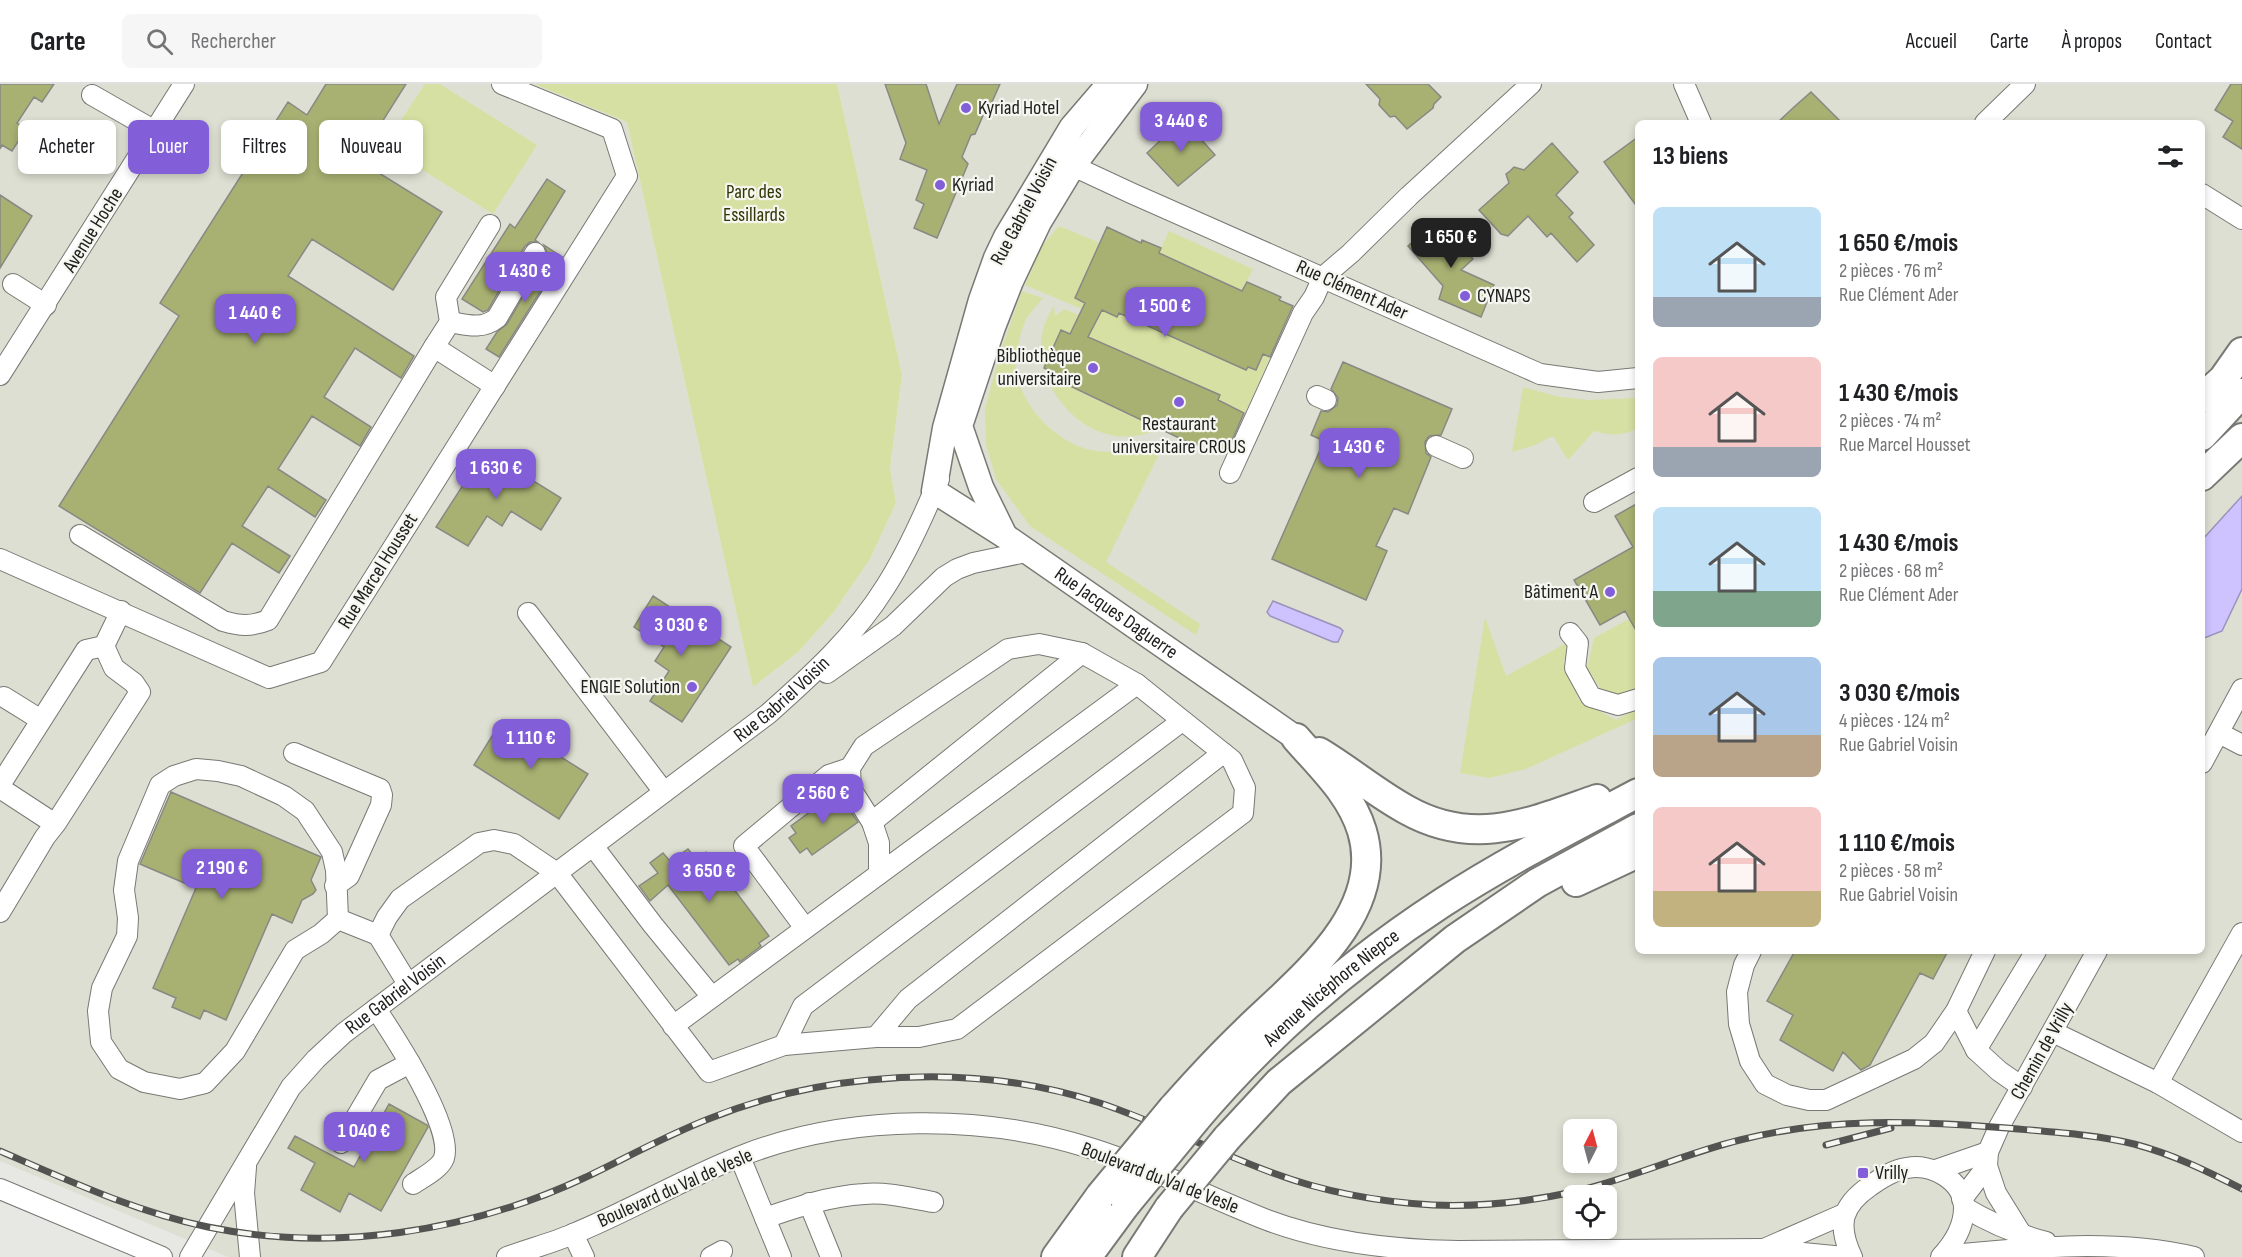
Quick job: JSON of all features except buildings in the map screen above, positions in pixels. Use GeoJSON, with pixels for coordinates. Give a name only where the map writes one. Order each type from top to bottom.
{"type":"FeatureCollection","features":[{"type":"Feature","properties":{"kind":"highway"},"geometry":{"type":"LineString","coordinates":[[2205,395],[2223,379],[2242,352]]}},
{"type":"Feature","properties":{"kind":"highway"},"geometry":{"type":"LineString","coordinates":[[2205,433],[2242,393]]}},
{"type":"Feature","properties":{"kind":"highway"},"geometry":{"type":"LineString","coordinates":[[2205,473],[2242,438]]}},
{"type":"Feature","properties":{"kind":"highway"},"geometry":{"type":"LineString","coordinates":[[1296,738],[1345,767],[1407,810],[1439,824],[1464,830],[1487,830],[1521,825],[1635,786]]}},
{"type":"Feature","properties":{"kind":"highway"},"geometry":{"type":"LineString","coordinates":[[1184,1113],[1224,1052],[1316,963],[1341,932],[1360,897],[1367,859],[1362,831],[1356,816],[1350,803],[1296,738]]}},
{"type":"Feature","properties":{"kind":"highway","name":"Avenue Nicéphore Niepce"},"geometry":{"type":"LineString","coordinates":[[1087,1257],[1113,1200],[1184,1113],[1246,1064],[1307,1005],[1392,937],[1500,867],[1635,795]]}},
{"type":"Feature","properties":{"kind":"highway","name":"Avenue Nicéphore Niepce"},"geometry":{"type":"LineString","coordinates":[[1137,1257],[1169,1208],[1227,1138],[1280,1082],[1455,939],[1538,883],[1635,830]]}},
{"type":"Feature","properties":{"kind":"highway"},"geometry":{"type":"LineString","coordinates":[[1455,939],[1635,854]]}},
{"type":"Feature","properties":{"kind":"highway"},"geometry":{"type":"LineString","coordinates":[[1056,1257],[1113,1200]]}},
{"type":"Feature","properties":{"kind":"main road","name":"Rue Gabriel Voisin"},"geometry":{"type":"LineString","coordinates":[[934,490],[945,428],[981,300],[1006,237],[1065,159],[1072,127],[1109,84]]}},
{"type":"Feature","properties":{"kind":"main road"},"geometry":{"type":"LineString","coordinates":[[1005,536],[981,487],[960,426],[1011,281],[1065,159],[1135,84]]}},
{"type":"Feature","properties":{"kind":"main road","name":"Rue Jacques Daguerre"},"geometry":{"type":"LineString","coordinates":[[934,490],[1005,536],[1296,738]]}},
{"type":"Feature","properties":{"kind":"street","name":"Avenue Hoche"},"geometry":{"type":"LineString","coordinates":[[162,120],[184,84]]}},
{"type":"Feature","properties":{"kind":"street","name":"Rue Marcel Housset"},"geometry":{"type":"LineString","coordinates":[[0,559],[269,678],[321,662],[627,176],[612,129],[502,84]]}},
{"type":"Feature","properties":{"kind":"street"},"geometry":{"type":"LineString","coordinates":[[1230,473],[1303,313],[1314,297],[1323,277],[1351,254],[1409,196],[1531,84]]}},
{"type":"Feature","properties":{"kind":"street"},"geometry":{"type":"LineString","coordinates":[[1684,84],[1700,120]]}},
{"type":"Feature","properties":{"kind":"street"},"geometry":{"type":"LineString","coordinates":[[1987,120],[2025,84]]}},
{"type":"Feature","properties":{"kind":"street"},"geometry":{"type":"LineString","coordinates":[[92,95],[136,120]]}},
{"type":"Feature","properties":{"kind":"street","name":"Rue Clément Ader"},"geometry":{"type":"LineString","coordinates":[[1065,159],[1540,374],[1598,382],[1635,378]]}},
{"type":"Feature","properties":{"kind":"street","name":"Avenue Hoche"},"geometry":{"type":"LineString","coordinates":[[0,375],[128,174]]}},
{"type":"Feature","properties":{"kind":"street"},"geometry":{"type":"LineString","coordinates":[[2205,196],[2242,219]]}},
{"type":"Feature","properties":{"kind":"street"},"geometry":{"type":"LineString","coordinates":[[80,535],[223,621],[239,626],[254,626],[268,620],[450,322],[446,297],[490,225]]}},
{"type":"Feature","properties":{"kind":"street"},"geometry":{"type":"LineString","coordinates":[[450,322],[475,327],[489,324],[497,318],[535,253]]}},
{"type":"Feature","properties":{"kind":"street"},"geometry":{"type":"LineString","coordinates":[[13,284],[46,304]]}},
{"type":"Feature","properties":{"kind":"street"},"geometry":{"type":"LineString","coordinates":[[434,347],[495,386]]}},
{"type":"Feature","properties":{"kind":"street"},"geometry":{"type":"LineString","coordinates":[[934,490],[960,426]]}},
{"type":"Feature","properties":{"kind":"street"},"geometry":{"type":"LineString","coordinates":[[1436,446],[1463,458]]}},
{"type":"Feature","properties":{"kind":"street"},"geometry":{"type":"LineString","coordinates":[[1594,502],[1635,480]]}},
{"type":"Feature","properties":{"kind":"street","name":"Rue Gabriel Voisin"},"geometry":{"type":"LineString","coordinates":[[190,1257],[277,1109],[303,1073],[344,1033],[768,714],[831,656],[886,586],[934,490]]}},
{"type":"Feature","properties":{"kind":"street"},"geometry":{"type":"LineString","coordinates":[[768,714],[893,626],[944,577],[973,563],[1026,552]]}},
{"type":"Feature","properties":{"kind":"street"},"geometry":{"type":"LineString","coordinates":[[104,646],[121,611]]}},
{"type":"Feature","properties":{"kind":"street"},"geometry":{"type":"LineString","coordinates":[[528,613],[664,792]]}},
{"type":"Feature","properties":{"kind":"street"},"geometry":{"type":"LineString","coordinates":[[1570,633],[1578,643],[1575,668],[1591,697],[1618,705],[1635,700]]}},
{"type":"Feature","properties":{"kind":"street"},"geometry":{"type":"LineString","coordinates":[[378,935],[400,899],[479,843],[494,840],[514,844],[557,873],[710,1072],[784,1045],[876,1037],[919,1037],[957,1029],[1243,813],[1245,788],[1232,759],[1137,684],[1082,653],[1040,644],[1008,649],[864,746],[850,768],[851,789],[872,822],[879,843],[879,874]]}},
{"type":"Feature","properties":{"kind":"street"},"geometry":{"type":"LineString","coordinates":[[55,825],[0,786],[86,650],[104,646]]}},
{"type":"Feature","properties":{"kind":"street"},"geometry":{"type":"LineString","coordinates":[[0,912],[45,837],[140,692],[134,683],[114,668],[104,646]]}},
{"type":"Feature","properties":{"kind":"street"},"geometry":{"type":"LineString","coordinates":[[872,822],[1082,653]]}},
{"type":"Feature","properties":{"kind":"street"},"geometry":{"type":"LineString","coordinates":[[673,1026],[1137,684]]}},
{"type":"Feature","properties":{"kind":"street"},"geometry":{"type":"LineString","coordinates":[[2205,752],[2210,735],[2242,689]]}},
{"type":"Feature","properties":{"kind":"street"},"geometry":{"type":"LineString","coordinates":[[4,697],[41,720]]}},
{"type":"Feature","properties":{"kind":"street"},"geometry":{"type":"LineString","coordinates":[[784,1045],[803,1006],[1182,721]]}},
{"type":"Feature","properties":{"kind":"street"},"geometry":{"type":"LineString","coordinates":[[2210,735],[2242,745]]}},
{"type":"Feature","properties":{"kind":"street"},"geometry":{"type":"LineString","coordinates":[[294,753],[380,789],[382,795],[381,805],[350,876],[335,886]]}},
{"type":"Feature","properties":{"kind":"street"},"geometry":{"type":"LineString","coordinates":[[876,1037],[908,999],[1222,753]]}},
{"type":"Feature","properties":{"kind":"street"},"geometry":{"type":"LineString","coordinates":[[806,928],[744,846],[829,776],[850,768]]}},
{"type":"Feature","properties":{"kind":"street"},"geometry":{"type":"LineString","coordinates":[[196,769],[241,776],[284,796],[305,811],[332,852],[336,870],[338,920],[295,950],[235,1051],[205,1083],[180,1089],[144,1082],[119,1069],[101,1041],[98,1011],[102,988],[127,936],[129,918],[124,890],[128,861],[160,785],[174,776],[196,769]]}},
{"type":"Feature","properties":{"kind":"street"},"geometry":{"type":"LineString","coordinates":[[593,846],[711,997]]}},
{"type":"Feature","properties":{"kind":"street"},"geometry":{"type":"LineString","coordinates":[[338,920],[378,935],[408,984]]}},
{"type":"Feature","properties":{"kind":"street"},"geometry":{"type":"LineString","coordinates":[[2158,1083],[2242,933]]}},
{"type":"Feature","properties":{"kind":"street"},"geometry":{"type":"LineString","coordinates":[[1750,954],[1737,992],[1739,1024],[1750,1061],[1765,1084],[1787,1095],[1809,1100],[1826,1100],[1914,1059],[1934,1042],[1956,1011],[1984,954]]}},
{"type":"Feature","properties":{"kind":"street"},"geometry":{"type":"LineString","coordinates":[[1976,1050],[2034,954]]}},
{"type":"Feature","properties":{"kind":"street","name":"Chemin de Vrilly"},"geometry":{"type":"LineString","coordinates":[[1963,1203],[2022,1086],[2095,954]]}},
{"type":"Feature","properties":{"kind":"street"},"geometry":{"type":"LineString","coordinates":[[376,1009],[410,1063],[446,1140],[445,1156],[441,1164],[413,1184]]}},
{"type":"Feature","properties":{"kind":"street"},"geometry":{"type":"LineString","coordinates":[[1956,1011],[1976,1050],[1999,1071],[2022,1086]]}},
{"type":"Feature","properties":{"kind":"street"},"geometry":{"type":"LineString","coordinates":[[2053,1032],[2158,1083],[2242,1132]]}},
{"type":"Feature","properties":{"kind":"street"},"geometry":{"type":"LineString","coordinates":[[341,1143],[378,1080],[410,1063]]}},
{"type":"Feature","properties":{"kind":"street","name":"Boulevard du Val de Vesle"},"geometry":{"type":"LineString","coordinates":[[507,1257],[573,1234],[740,1157],[807,1137],[870,1126],[924,1124],[981,1126],[1037,1135],[1089,1148],[1269,1221],[1315,1235],[1411,1254],[1626,1254],[1762,1250],[1844,1257]]}},
{"type":"Feature","properties":{"kind":"street"},"geometry":{"type":"LineString","coordinates":[[740,1157],[781,1257]]}},
{"type":"Feature","properties":{"kind":"street"},"geometry":{"type":"LineString","coordinates":[[1852,1257],[1845,1243],[1844,1214],[1855,1198],[1890,1173],[1909,1167],[1936,1170],[1987,1159],[1996,1193],[2022,1235]]}},
{"type":"Feature","properties":{"kind":"street","name":"Rue Gabriel Voisin"},"geometry":{"type":"LineString","coordinates":[[247,1162],[244,1193],[250,1257]]}},
{"type":"Feature","properties":{"kind":"street"},"geometry":{"type":"LineString","coordinates":[[1936,1170],[1951,1181],[1963,1203],[1988,1221],[2022,1235],[2060,1245]]}},
{"type":"Feature","properties":{"kind":"street"},"geometry":{"type":"LineString","coordinates":[[0,1189],[162,1257]]}},
{"type":"Feature","properties":{"kind":"street"},"geometry":{"type":"LineString","coordinates":[[765,1218],[809,1203],[864,1194],[898,1195],[933,1202]]}},
{"type":"Feature","properties":{"kind":"street"},"geometry":{"type":"LineString","coordinates":[[809,1203],[831,1257]]}},
{"type":"Feature","properties":{"kind":"street"},"geometry":{"type":"LineString","coordinates":[[1941,1257],[1953,1243],[1962,1220],[1963,1203]]}},
{"type":"Feature","properties":{"kind":"street","name":"Boulevard du Val de Vesle"},"geometry":{"type":"LineString","coordinates":[[1762,1250],[1844,1214]]}},
{"type":"Feature","properties":{"kind":"street"},"geometry":{"type":"LineString","coordinates":[[573,1234],[584,1257]]}},
{"type":"Feature","properties":{"kind":"street"},"geometry":{"type":"LineString","coordinates":[[1941,1257],[2060,1245],[2168,1251],[2194,1257]]}},
{"type":"Feature","properties":{"kind":"shaded area"},"geometry":{"type":"Polygon","coordinates":[[[0,84],[534,84],[627,122],[753,687],[798,652],[833,613],[870,559],[896,503],[890,468],[902,375],[837,84],[2242,84],[2242,1257],[228,1257],[0,1161],[0,84]]]}},
{"type":"Feature","properties":{"kind":"shaded area"},"geometry":{"type":"Polygon","coordinates":[[[2242,496],[2242,589],[2222,631],[2205,638],[2205,537],[2242,496]]]}},
{"type":"Feature","properties":{"kind":"shaded area"},"geometry":{"type":"Polygon","coordinates":[[[1273,601],[1340,628],[1343,631],[1338,642],[1270,616],[1267,612],[1273,601]]]}},
{"type":"Feature","properties":{"kind":"green space"},"geometry":{"type":"Polygon","coordinates":[[[425,84],[440,84],[537,145],[493,214],[423,170],[423,120],[401,120],[425,84]]]}},
{"type":"Feature","properties":{"kind":"green space","name":"Parc des Essillards"},"geometry":{"type":"Polygon","coordinates":[[[534,84],[837,84],[902,375],[890,468],[896,503],[870,559],[833,613],[798,652],[753,687],[627,122],[534,84]]]}},
{"type":"Feature","properties":{"kind":"green space"},"geometry":{"type":"Polygon","coordinates":[[[1059,226],[1100,243],[1075,298],[1085,303],[1082,309],[1025,285],[1042,246],[1059,226]]]}},
{"type":"Feature","properties":{"kind":"green space"},"geometry":{"type":"Polygon","coordinates":[[[1169,231],[1253,269],[1242,291],[1159,253],[1169,231]]]}},
{"type":"Feature","properties":{"kind":"green space"},"geometry":{"type":"Polygon","coordinates":[[[1022,291],[1043,298],[1027,317],[1022,330],[1016,358],[1017,378],[1029,404],[1048,426],[1071,443],[1098,451],[1124,451],[1166,440],[1106,562],[1200,624],[1196,635],[1030,526],[996,479],[986,444],[985,409],[1000,353],[1022,291]]]}},
{"type":"Feature","properties":{"kind":"green space"},"geometry":{"type":"Polygon","coordinates":[[[1054,305],[1055,316],[1064,309],[1079,315],[1070,334],[1061,330],[1044,368],[1041,347],[1043,330],[1054,305]]]}},
{"type":"Feature","properties":{"kind":"green space"},"geometry":{"type":"Polygon","coordinates":[[[1102,310],[1117,317],[1119,313],[1246,370],[1248,367],[1256,370],[1263,354],[1270,358],[1245,413],[1218,400],[1219,395],[1088,337],[1102,310]]]}},
{"type":"Feature","properties":{"kind":"green space"},"geometry":{"type":"Polygon","coordinates":[[[1044,368],[1053,373],[1051,378],[1160,429],[1142,435],[1124,437],[1095,430],[1080,421],[1056,396],[1044,368]]]}},
{"type":"Feature","properties":{"kind":"green space"},"geometry":{"type":"Polygon","coordinates":[[[1523,387],[1560,397],[1588,400],[1635,398],[1635,429],[1616,434],[1594,431],[1568,460],[1553,436],[1535,445],[1512,452],[1523,387]]]}},
{"type":"Feature","properties":{"kind":"green space"},"geometry":{"type":"Polygon","coordinates":[[[1635,616],[1635,693],[1625,698],[1602,691],[1587,668],[1594,638],[1635,616]]]}},
{"type":"Feature","properties":{"kind":"green space"},"geometry":{"type":"Polygon","coordinates":[[[1485,617],[1506,676],[1568,642],[1571,647],[1563,661],[1579,700],[1616,720],[1635,710],[1635,719],[1526,769],[1489,778],[1460,773],[1485,617]]]}},
{"type":"Feature","properties":{"kind":"railway"},"geometry":{"type":"LineString","coordinates":[[0,1151],[102,1194],[181,1221],[256,1235],[304,1238],[352,1237],[447,1224],[540,1197],[695,1125],[769,1099],[849,1082],[956,1077],[1015,1083],[1072,1095],[1122,1111],[1292,1180],[1352,1195],[1413,1204],[1486,1204],[1556,1196],[1594,1187],[1740,1140],[1807,1127],[1873,1123],[2007,1128],[2103,1138],[2134,1144],[2176,1158],[2242,1189]]}},
{"type":"Feature","properties":{"kind":"railway"},"geometry":{"type":"LineString","coordinates":[[1826,1145],[1891,1128]]}},
{"type":"Feature","properties":{"kind":"place","name":"Kyriad Hotel"},"geometry":{"type":"Point","coordinates":[966,108]}},
{"type":"Feature","properties":{"kind":"place","name":"Kyriad"},"geometry":{"type":"Point","coordinates":[940,185]}},
{"type":"Feature","properties":{"kind":"place","name":"CYNAPS"},"geometry":{"type":"Point","coordinates":[1465,296]}},
{"type":"Feature","properties":{"kind":"place","name":"Bibliothèque universitaire"},"geometry":{"type":"Point","coordinates":[1093,368]}},
{"type":"Feature","properties":{"kind":"place","name":"Restaurant universitaire CROUS"},"geometry":{"type":"Point","coordinates":[1179,402]}},
{"type":"Feature","properties":{"kind":"place","name":"Bâtiment A"},"geometry":{"type":"Point","coordinates":[1610,592]}},
{"type":"Feature","properties":{"kind":"place","name":"ENGIE Solution"},"geometry":{"type":"Point","coordinates":[692,687]}},
{"type":"Feature","properties":{"kind":"place","name":"Vrilly"},"geometry":{"type":"Point","coordinates":[1863,1173]}}]}
